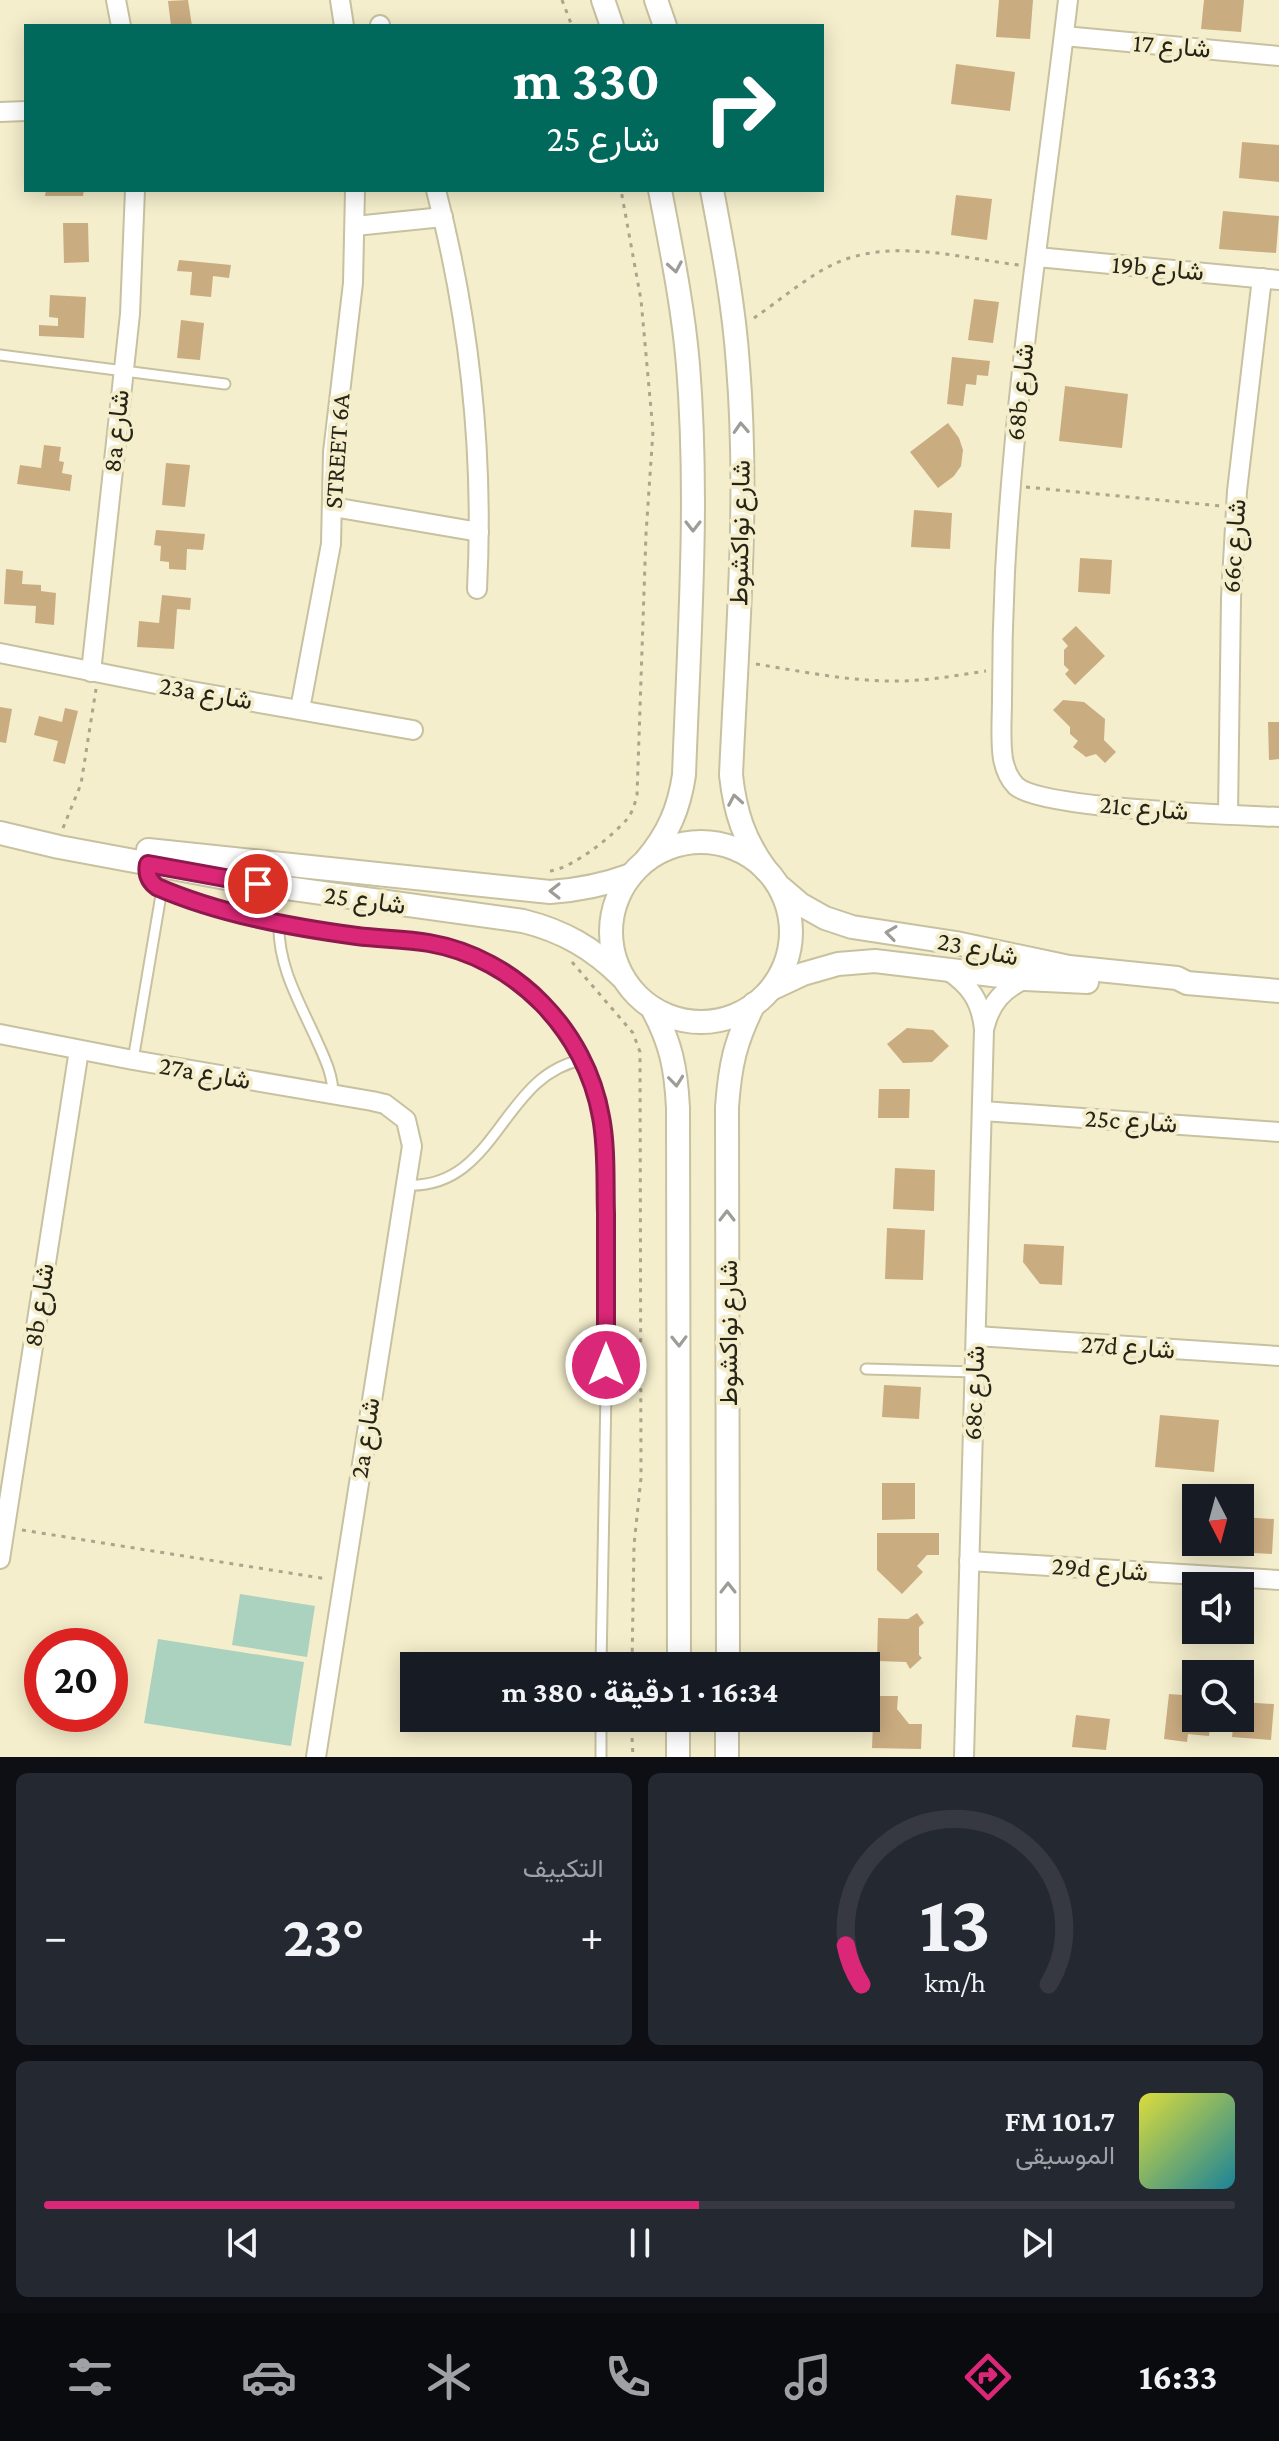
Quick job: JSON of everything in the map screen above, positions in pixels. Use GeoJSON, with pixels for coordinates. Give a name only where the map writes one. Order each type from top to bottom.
{"type":"FeatureCollection","features":[{"type":"Feature","properties":{"kind":"street"},"geometry":{"type":"LineString","coordinates":[[116,0],[121,24]]}},
{"type":"Feature","properties":{"kind":"street"},"geometry":{"type":"LineString","coordinates":[[340,0],[344,24]]}},
{"type":"Feature","properties":{"kind":"street"},"geometry":{"type":"LineString","coordinates":[[603,0],[611,24]]}},
{"type":"Feature","properties":{"kind":"street"},"geometry":{"type":"LineString","coordinates":[[656,0],[664,24]]}},
{"type":"Feature","properties":{"kind":"street","name":"68b شارع"},"geometry":{"type":"LineString","coordinates":[[1013,783],[1003,758],[1002,669],[1010,485],[1068,0]]}},
{"type":"Feature","properties":{"kind":"street","name":"شارع 17"},"geometry":{"type":"LineString","coordinates":[[1064,36],[1279,56]]}},
{"type":"Feature","properties":{"kind":"street"},"geometry":{"type":"LineString","coordinates":[[0,112],[24,111]]}},
{"type":"Feature","properties":{"kind":"street","name":"8a شارع"},"geometry":{"type":"LineString","coordinates":[[91,672],[130,314],[135,192]]}},
{"type":"Feature","properties":{"kind":"street","name":"STREET 6A"},"geometry":{"type":"LineString","coordinates":[[300,709],[328,563],[333,507],[333,443],[350,312],[355,192]]}},
{"type":"Feature","properties":{"kind":"street"},"geometry":{"type":"LineString","coordinates":[[437,192],[462,309],[473,393],[479,471],[477,589]]}},
{"type":"Feature","properties":{"kind":"street","name":"شارع نواكشوط"},"geometry":{"type":"LineString","coordinates":[[638,868],[661,842],[681,798],[692,544],[693,454],[688,363],[676,273],[660,192]]}},
{"type":"Feature","properties":{"kind":"street","name":"شارع نواكشوط"},"geometry":{"type":"LineString","coordinates":[[712,192],[727,270],[734,331],[743,459],[731,775],[734,801],[746,837],[772,878]]}},
{"type":"Feature","properties":{"kind":"street"},"geometry":{"type":"LineString","coordinates":[[355,226],[443,217]]}},
{"type":"Feature","properties":{"kind":"street","name":"19b شارع"},"geometry":{"type":"LineString","coordinates":[[1037,262],[1271,279]]}},
{"type":"Feature","properties":{"kind":"street","name":"66c شارع"},"geometry":{"type":"LineString","coordinates":[[1228,814],[1228,690],[1236,508],[1248,384],[1271,279]]}},
{"type":"Feature","properties":{"kind":"street"},"geometry":{"type":"LineString","coordinates":[[333,507],[479,532]]}},
{"type":"Feature","properties":{"kind":"street","name":"23a شارع"},"geometry":{"type":"LineString","coordinates":[[0,653],[413,730]]}},
{"type":"Feature","properties":{"kind":"street","name":"21c شارع"},"geometry":{"type":"LineString","coordinates":[[1013,783],[1035,796],[1048,799],[1279,817]]}},
{"type":"Feature","properties":{"kind":"street","name":"شارع 25"},"geometry":{"type":"LineString","coordinates":[[0,825],[172,853],[550,892],[605,885],[638,868]]}},
{"type":"Feature","properties":{"kind":"street","name":"شارع 25"},"geometry":{"type":"LineString","coordinates":[[0,833],[148,864],[359,900],[523,921],[551,928],[578,940],[602,956],[622,977]]}},
{"type":"Feature","properties":{"kind":"street"},"geometry":{"type":"LineString","coordinates":[[708,842],[739,851],[772,878],[787,907],[791,929],[789,950],[782,971],[762,997],[735,1015],[704,1021],[671,1017],[652,1008],[635,994],[622,977],[610,935],[612,914],[619,893],[638,868],[665,849],[686,843],[708,842]]}},
{"type":"Feature","properties":{"kind":"street","name":"شارع 23"},"geometry":{"type":"LineString","coordinates":[[772,878],[800,904],[825,918],[852,927],[956,943],[1083,969],[1279,991]]}},
{"type":"Feature","properties":{"kind":"street","name":"شارع 23"},"geometry":{"type":"LineString","coordinates":[[762,997],[803,974],[838,964],[875,961],[1025,979],[1177,987],[1187,983]]}},
{"type":"Feature","properties":{"kind":"street","name":"68c شارع"},"geometry":{"type":"LineString","coordinates":[[947,970],[963,980],[975,994],[982,1010],[984,1029],[964,1757]]}},
{"type":"Feature","properties":{"kind":"street","name":"68c شارع"},"geometry":{"type":"LineString","coordinates":[[984,1029],[989,1012],[998,998],[1010,986],[1025,979]]}},
{"type":"Feature","properties":{"kind":"street","name":"شارع نواكشوط"},"geometry":{"type":"LineString","coordinates":[[728,1652],[727,1107],[735,1046],[762,997]]}},
{"type":"Feature","properties":{"kind":"street","name":"شارع نواكشوط"},"geometry":{"type":"LineString","coordinates":[[652,1008],[665,1031],[673,1055],[678,1108],[679,1652]]}},
{"type":"Feature","properties":{"kind":"street","name":"27a شارع"},"geometry":{"type":"LineString","coordinates":[[0,1034],[385,1104],[406,1120]]}},
{"type":"Feature","properties":{"kind":"street","name":"8b شارع"},"geometry":{"type":"LineString","coordinates":[[0,1559],[79,1050]]}},
{"type":"Feature","properties":{"kind":"street","name":"25c شارع"},"geometry":{"type":"LineString","coordinates":[[983,1111],[1279,1132]]}},
{"type":"Feature","properties":{"kind":"street","name":"2a شارع"},"geometry":{"type":"LineString","coordinates":[[316,1757],[412,1146],[406,1120]]}},
{"type":"Feature","properties":{"kind":"street","name":"27d شارع"},"geometry":{"type":"LineString","coordinates":[[976,1336],[1279,1356]]}},
{"type":"Feature","properties":{"kind":"street","name":"29d شارع"},"geometry":{"type":"LineString","coordinates":[[969,1561],[1279,1580]]}},
{"type":"Feature","properties":{"kind":"street"},"geometry":{"type":"LineString","coordinates":[[678,1732],[678,1757]]}},
{"type":"Feature","properties":{"kind":"street"},"geometry":{"type":"LineString","coordinates":[[727,1732],[727,1757]]}},
{"type":"Feature","properties":{"kind":"lane"},"geometry":{"type":"LineString","coordinates":[[0,355],[225,384]]}},
{"type":"Feature","properties":{"kind":"lane"},"geometry":{"type":"LineString","coordinates":[[148,864],[150,880],[162,889],[279,922],[360,936],[432,943],[478,959],[504,973],[536,997],[562,1026],[582,1060],[599,1108],[605,1159],[606,1391],[601,1652]]}},
{"type":"Feature","properties":{"kind":"lane"},"geometry":{"type":"LineString","coordinates":[[133,1060],[162,889]]}},
{"type":"Feature","properties":{"kind":"lane"},"geometry":{"type":"LineString","coordinates":[[279,922],[283,964],[330,1070],[333,1095]]}},
{"type":"Feature","properties":{"kind":"lane"},"geometry":{"type":"LineString","coordinates":[[406,1185],[437,1183],[464,1169],[541,1077],[561,1066],[582,1060]]}},
{"type":"Feature","properties":{"kind":"lane"},"geometry":{"type":"LineString","coordinates":[[866,1369],[975,1372]]}},
{"type":"Feature","properties":{"kind":"lane"},"geometry":{"type":"LineString","coordinates":[[601,1732],[601,1757]]}},
{"type":"Feature","properties":{"kind":"path"},"geometry":{"type":"LineString","coordinates":[[562,0],[571,24]]}},
{"type":"Feature","properties":{"kind":"path"},"geometry":{"type":"LineString","coordinates":[[539,871],[557,870],[573,863],[627,819],[637,795],[646,534],[653,431],[641,300],[621,192]]}},
{"type":"Feature","properties":{"kind":"path"},"geometry":{"type":"LineString","coordinates":[[734,331],[834,264],[867,253],[894,250],[1037,262]]}},
{"type":"Feature","properties":{"kind":"path"},"geometry":{"type":"LineString","coordinates":[[1010,485],[1236,508]]}},
{"type":"Feature","properties":{"kind":"path"},"geometry":{"type":"LineString","coordinates":[[736,661],[887,681],[931,679],[1002,669]]}},
{"type":"Feature","properties":{"kind":"path"},"geometry":{"type":"LineString","coordinates":[[60,836],[81,784],[97,692],[91,672]]}},
{"type":"Feature","properties":{"kind":"path"},"geometry":{"type":"LineString","coordinates":[[569,958],[633,1033],[640,1052],[641,1478],[634,1545],[632,1652]]}},
{"type":"Feature","properties":{"kind":"path"},"geometry":{"type":"LineString","coordinates":[[5,1527],[342,1581]]}},
{"type":"Feature","properties":{"kind":"path"},"geometry":{"type":"LineString","coordinates":[[632,1732],[633,1757]]}},
{"type":"Feature","properties":{"kind":"green space"},"geometry":{"type":"Polygon","coordinates":[[[240,1594],[315,1606],[307,1657],[232,1645],[240,1594]]]}},
{"type":"Feature","properties":{"kind":"green space"},"geometry":{"type":"Polygon","coordinates":[[[158,1639],[304,1662],[291,1746],[144,1723],[158,1639]]]}},
{"type":"Feature","properties":{"kind":"building"},"geometry":{"type":"Polygon","coordinates":[[[188,0],[192,24],[171,24],[168,1],[188,0]]]}},
{"type":"Feature","properties":{"kind":"building"},"geometry":{"type":"Polygon","coordinates":[[[999,0],[1033,0],[1030,39],[996,37],[999,0]]]}},
{"type":"Feature","properties":{"kind":"building"},"geometry":{"type":"Polygon","coordinates":[[[1204,0],[1244,0],[1241,32],[1201,29],[1204,0]]]}},
{"type":"Feature","properties":{"kind":"building"},"geometry":{"type":"Polygon","coordinates":[[[956,64],[1015,72],[1010,111],[951,104],[956,64]]]}},
{"type":"Feature","properties":{"kind":"building"},"geometry":{"type":"Polygon","coordinates":[[[1242,142],[1279,145],[1279,182],[1239,178],[1242,142]]]}},
{"type":"Feature","properties":{"kind":"building"},"geometry":{"type":"Polygon","coordinates":[[[46,192],[84,192],[83,196],[45,196],[46,192]]]}},
{"type":"Feature","properties":{"kind":"building"},"geometry":{"type":"Polygon","coordinates":[[[956,195],[992,199],[987,240],[951,235],[956,195]]]}},
{"type":"Feature","properties":{"kind":"building"},"geometry":{"type":"Polygon","coordinates":[[[1223,211],[1279,216],[1276,253],[1219,249],[1223,211]]]}},
{"type":"Feature","properties":{"kind":"building"},"geometry":{"type":"Polygon","coordinates":[[[63,223],[88,223],[89,262],[64,263],[63,223]]]}},
{"type":"Feature","properties":{"kind":"building"},"geometry":{"type":"Polygon","coordinates":[[[179,260],[231,265],[229,278],[213,276],[211,297],[190,295],[192,272],[177,271],[179,260]]]}},
{"type":"Feature","properties":{"kind":"building"},"geometry":{"type":"Polygon","coordinates":[[[50,295],[86,297],[84,338],[39,336],[39,325],[58,326],[58,318],[49,317],[50,295]]]}},
{"type":"Feature","properties":{"kind":"building"},"geometry":{"type":"Polygon","coordinates":[[[974,299],[999,302],[993,343],[968,340],[974,299]]]}},
{"type":"Feature","properties":{"kind":"building"},"geometry":{"type":"Polygon","coordinates":[[[181,320],[204,323],[200,360],[177,358],[181,320]]]}},
{"type":"Feature","properties":{"kind":"building"},"geometry":{"type":"Polygon","coordinates":[[[952,357],[990,361],[988,376],[977,375],[976,385],[966,384],[963,406],[947,404],[952,357]]]}},
{"type":"Feature","properties":{"kind":"building"},"geometry":{"type":"Polygon","coordinates":[[[1065,386],[1128,394],[1122,448],[1059,441],[1065,386]]]}},
{"type":"Feature","properties":{"kind":"building"},"geometry":{"type":"Polygon","coordinates":[[[948,423],[963,450],[961,466],[938,488],[910,452],[948,423]]]}},
{"type":"Feature","properties":{"kind":"building"},"geometry":{"type":"Polygon","coordinates":[[[44,445],[61,447],[59,461],[64,462],[62,473],[72,475],[70,491],[17,484],[20,465],[41,468],[44,445]]]}},
{"type":"Feature","properties":{"kind":"building"},"geometry":{"type":"Polygon","coordinates":[[[166,463],[190,465],[185,507],[162,505],[166,463]]]}},
{"type":"Feature","properties":{"kind":"building"},"geometry":{"type":"Polygon","coordinates":[[[914,510],[952,513],[950,549],[911,547],[914,510]]]}},
{"type":"Feature","properties":{"kind":"building"},"geometry":{"type":"Polygon","coordinates":[[[156,530],[205,534],[203,550],[187,549],[186,570],[169,569],[169,562],[160,561],[161,546],[154,545],[156,530]]]}},
{"type":"Feature","properties":{"kind":"building"},"geometry":{"type":"Polygon","coordinates":[[[1080,558],[1112,560],[1110,594],[1078,592],[1080,558]]]}},
{"type":"Feature","properties":{"kind":"building"},"geometry":{"type":"Polygon","coordinates":[[[6,569],[23,571],[22,584],[41,585],[41,591],[56,593],[54,625],[35,623],[36,606],[4,604],[6,569]]]}},
{"type":"Feature","properties":{"kind":"building"},"geometry":{"type":"Polygon","coordinates":[[[162,595],[191,598],[190,610],[177,609],[174,649],[137,647],[139,621],[159,623],[162,595]]]}},
{"type":"Feature","properties":{"kind":"building"},"geometry":{"type":"Polygon","coordinates":[[[1076,626],[1105,656],[1075,685],[1065,674],[1069,670],[1064,665],[1064,650],[1068,646],[1062,639],[1076,626]]]}},
{"type":"Feature","properties":{"kind":"building"},"geometry":{"type":"Polygon","coordinates":[[[1063,700],[1084,702],[1105,719],[1104,740],[1116,752],[1105,763],[1096,754],[1086,757],[1073,747],[1078,741],[1070,734],[1070,727],[1053,710],[1063,700]]]}},
{"type":"Feature","properties":{"kind":"building"},"geometry":{"type":"Polygon","coordinates":[[[0,707],[12,709],[6,743],[0,742],[0,707]]]}},
{"type":"Feature","properties":{"kind":"building"},"geometry":{"type":"Polygon","coordinates":[[[65,708],[78,711],[65,764],[53,761],[58,741],[34,735],[39,716],[62,722],[65,708]]]}},
{"type":"Feature","properties":{"kind":"building"},"geometry":{"type":"Polygon","coordinates":[[[1268,722],[1279,722],[1279,759],[1269,760],[1268,722]]]}},
{"type":"Feature","properties":{"kind":"building"},"geometry":{"type":"Polygon","coordinates":[[[907,1028],[933,1030],[949,1046],[932,1062],[903,1063],[887,1044],[907,1028]]]}},
{"type":"Feature","properties":{"kind":"building"},"geometry":{"type":"Polygon","coordinates":[[[879,1089],[910,1089],[909,1118],[878,1118],[879,1089]]]}},
{"type":"Feature","properties":{"kind":"building"},"geometry":{"type":"Polygon","coordinates":[[[895,1168],[935,1170],[934,1211],[893,1209],[895,1168]]]}},
{"type":"Feature","properties":{"kind":"building"},"geometry":{"type":"Polygon","coordinates":[[[887,1228],[925,1230],[923,1280],[885,1279],[887,1228]]]}},
{"type":"Feature","properties":{"kind":"building"},"geometry":{"type":"Polygon","coordinates":[[[1024,1244],[1064,1246],[1062,1285],[1040,1284],[1023,1262],[1024,1244]]]}},
{"type":"Feature","properties":{"kind":"building"},"geometry":{"type":"Polygon","coordinates":[[[884,1385],[921,1387],[919,1419],[882,1417],[884,1385]]]}},
{"type":"Feature","properties":{"kind":"building"},"geometry":{"type":"Polygon","coordinates":[[[1160,1415],[1219,1420],[1214,1472],[1155,1467],[1160,1415]]]}},
{"type":"Feature","properties":{"kind":"building"},"geometry":{"type":"Polygon","coordinates":[[[882,1483],[915,1483],[915,1519],[882,1520],[882,1483]]]}},
{"type":"Feature","properties":{"kind":"building"},"geometry":{"type":"Polygon","coordinates":[[[1254,1518],[1274,1519],[1272,1554],[1254,1553],[1254,1518]]]}},
{"type":"Feature","properties":{"kind":"building"},"geometry":{"type":"Polygon","coordinates":[[[877,1533],[939,1533],[939,1555],[927,1555],[917,1566],[923,1572],[902,1594],[877,1570],[877,1533]]]}},
{"type":"Feature","properties":{"kind":"building"},"geometry":{"type":"Polygon","coordinates":[[[917,1613],[924,1623],[919,1627],[919,1655],[922,1658],[910,1669],[906,1662],[880,1661],[878,1618],[908,1619],[917,1613]]]}},
{"type":"Feature","properties":{"kind":"building"},"geometry":{"type":"Polygon","coordinates":[[[1169,1694],[1182,1695],[1182,1732],[1209,1732],[1209,1736],[1188,1734],[1187,1742],[1164,1739],[1169,1694]]]}},
{"type":"Feature","properties":{"kind":"building"},"geometry":{"type":"Polygon","coordinates":[[[880,1696],[898,1696],[897,1709],[909,1724],[922,1724],[921,1749],[872,1748],[873,1732],[880,1732],[880,1696]]]}},
{"type":"Feature","properties":{"kind":"building"},"geometry":{"type":"Polygon","coordinates":[[[1254,1703],[1274,1704],[1271,1740],[1232,1737],[1233,1732],[1254,1732],[1254,1703]]]}},
{"type":"Feature","properties":{"kind":"building"},"geometry":{"type":"Polygon","coordinates":[[[1076,1715],[1110,1719],[1106,1750],[1072,1747],[1076,1715]]]}},
{"type":"Feature","properties":{"kind":"route"},"geometry":{"type":"LineString","coordinates":[[258,884],[148,864],[147,869],[150,880],[157,887],[240,913],[319,930],[451,948],[487,963],[521,984],[562,1026],[591,1078],[604,1138],[606,1365]]}}]}
